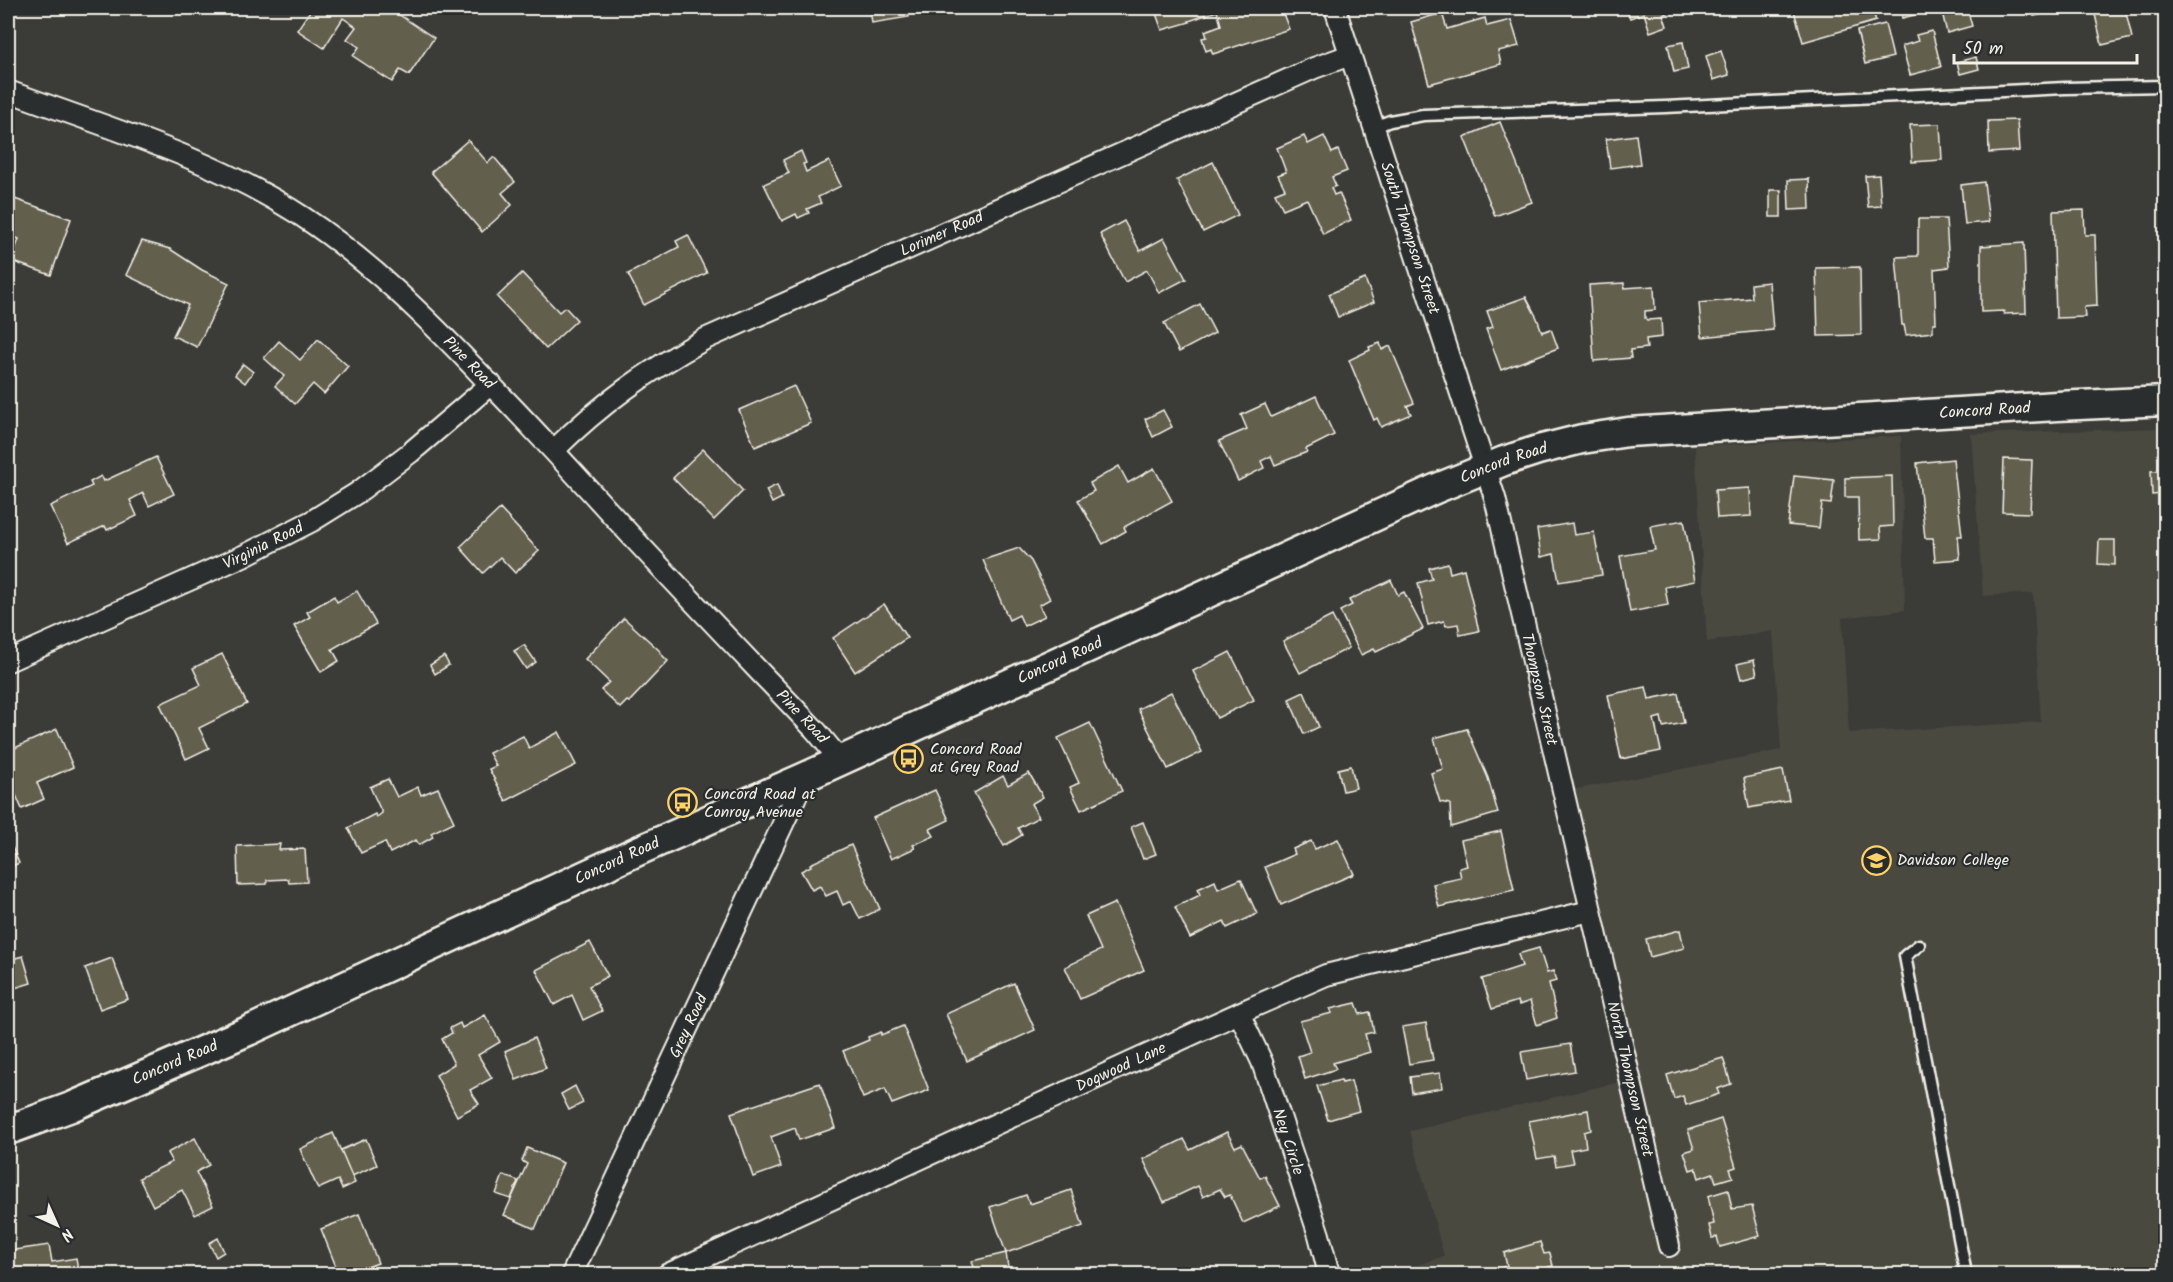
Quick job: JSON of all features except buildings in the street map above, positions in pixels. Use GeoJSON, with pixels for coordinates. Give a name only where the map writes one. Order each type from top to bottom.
{"type":"FeatureCollection","features":[{"type":"Feature","properties":{"kind":"main road","name":"Concord Road"},"geometry":{"type":"LineString","coordinates":[[8,1130],[71,1107],[248,1031],[640,850],[1435,489],[1539,450],[1628,432],[2166,401]]}},
{"type":"Feature","properties":{"kind":"street","name":"South Thompson Street"},"geometry":{"type":"LineString","coordinates":[[1335,8],[1485,469]]}},
{"type":"Feature","properties":{"kind":"street","name":"Lorimer Road"},"geometry":{"type":"LineString","coordinates":[[554,450],[620,392],[657,366],[705,339],[1314,68],[1350,55]]}},
{"type":"Feature","properties":{"kind":"street","name":"Pine Road"},"geometry":{"type":"LineString","coordinates":[[8,91],[184,156],[241,181],[302,217],[340,244],[401,294],[490,384],[841,760]]}},
{"type":"Feature","properties":{"kind":"street","name":"Virginia Road"},"geometry":{"type":"LineString","coordinates":[[8,661],[243,556],[312,520],[357,493],[411,452],[490,384]]}},
{"type":"Feature","properties":{"kind":"street","name":"Thompson Street"},"geometry":{"type":"LineString","coordinates":[[1485,469],[1495,498],[1590,911]]}},
{"type":"Feature","properties":{"kind":"street","name":"Grey Road"},"geometry":{"type":"LineString","coordinates":[[572,1275],[805,777]]}},
{"type":"Feature","properties":{"kind":"street","name":"Dogwood Lane"},"geometry":{"type":"LineString","coordinates":[[668,1275],[1326,975],[1590,911]]}},
{"type":"Feature","properties":{"kind":"street","name":"North Thompson Street"},"geometry":{"type":"LineString","coordinates":[[1590,911],[1668,1246]]}},
{"type":"Feature","properties":{"kind":"street","name":"Ney Circle"},"geometry":{"type":"LineString","coordinates":[[1239,1013],[1262,1062],[1319,1235],[1329,1275]]}},
{"type":"Feature","properties":{"kind":"lane"},"geometry":{"type":"LineString","coordinates":[[1374,127],[1390,121],[1423,115],[1665,107],[2054,88],[2166,86]]}},
{"type":"Feature","properties":{"kind":"lane"},"geometry":{"type":"LineString","coordinates":[[1919,945],[1905,956],[1966,1275]]}},
{"type":"Feature","properties":{"kind":"shaded area","name":"Davidson College"},"geometry":{"type":"Polygon","coordinates":[[[2165,428],[2165,1274],[1392,1274],[1444,1256],[1410,1131],[1633,1079],[1572,790],[1781,750],[1773,631],[1707,642],[1695,446],[1901,436],[1905,610],[1842,618],[1849,733],[2041,722],[2033,593],[1983,596],[1971,434],[2165,428]]]}},
{"type":"Feature","properties":{"kind":"place","name":"Concord Road at Grey Road"},"geometry":{"type":"Point","coordinates":[909,758]}},
{"type":"Feature","properties":{"kind":"place","name":"Concord Road at Conroy Avenue"},"geometry":{"type":"Point","coordinates":[683,803]}},
{"type":"Feature","properties":{"kind":"place","name":"Davidson College"},"geometry":{"type":"Point","coordinates":[1876,860]}}]}
